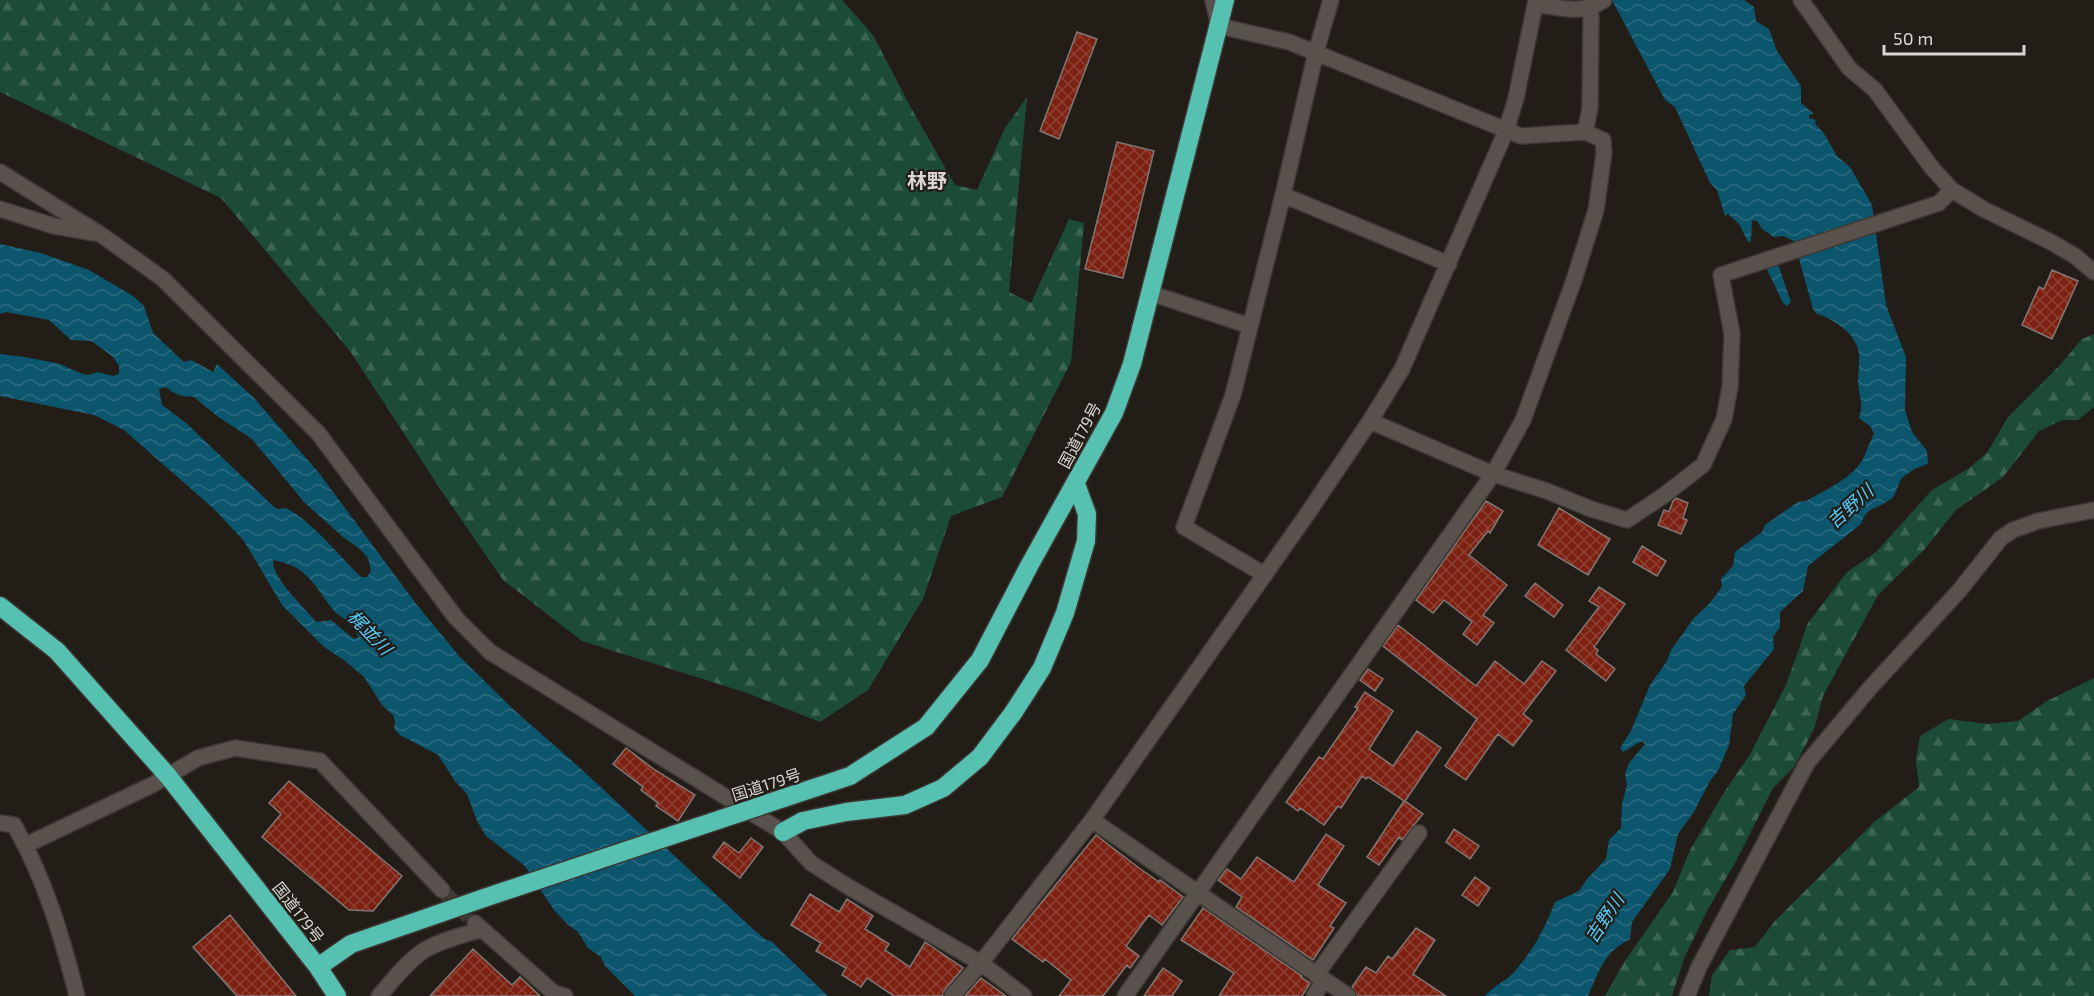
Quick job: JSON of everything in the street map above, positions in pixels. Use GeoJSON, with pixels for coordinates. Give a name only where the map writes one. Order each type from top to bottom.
{"type":"FeatureCollection","features":[{"type":"Feature","properties":{"kind":"highway","name":"国道179号"},"geometry":{"type":"LineString","coordinates":[[0,606],[57,651],[168,776],[318,968],[351,944],[850,776],[926,728],[980,660],[1114,413],[1132,364],[1226,0]]}},
{"type":"Feature","properties":{"kind":"highway"},"geometry":{"type":"LineString","coordinates":[[783,832],[803,821],[846,812],[905,805],[942,788],[980,757],[1013,713],[1042,668],[1065,613],[1086,541],[1088,514],[1076,484]]}},
{"type":"Feature","properties":{"kind":"highway"},"geometry":{"type":"LineString","coordinates":[[318,968],[337,996]]}},
{"type":"Feature","properties":{"kind":"street"},"geometry":{"type":"LineString","coordinates":[[1125,996],[1493,474],[1523,420],[1574,280],[1596,210],[1604,153],[1603,140],[1586,132],[1521,136],[1289,42],[1219,26],[1213,0]]}},
{"type":"Feature","properties":{"kind":"street"},"geometry":{"type":"LineString","coordinates":[[1265,574],[1184,527],[1233,396],[1284,195],[1316,52],[1331,0]]}},
{"type":"Feature","properties":{"kind":"street"},"geometry":{"type":"LineString","coordinates":[[1802,0],[1849,68],[1875,90],[1932,168],[1952,190],[1985,210],[2075,256],[2094,272]]}},
{"type":"Feature","properties":{"kind":"street"},"geometry":{"type":"LineString","coordinates":[[952,996],[981,963],[1092,820],[1265,574],[1370,421],[1402,369],[1506,131],[1516,98],[1536,2],[1574,10],[1598,4]]}},
{"type":"Feature","properties":{"kind":"street"},"geometry":{"type":"LineString","coordinates":[[1586,132],[1590,108],[1592,17],[1598,4]]}},
{"type":"Feature","properties":{"kind":"street"},"geometry":{"type":"LineString","coordinates":[[0,172],[100,234],[163,279],[318,433],[456,618],[490,652],[783,832],[811,863],[981,963],[1024,996]]}},
{"type":"Feature","properties":{"kind":"street"},"geometry":{"type":"LineString","coordinates":[[1370,421],[1493,474],[1627,520],[1703,465],[1724,419],[1730,387],[1732,333],[1721,275],[1939,203],[1952,190]]}},
{"type":"Feature","properties":{"kind":"street"},"geometry":{"type":"LineString","coordinates":[[1284,195],[1449,264]]}},
{"type":"Feature","properties":{"kind":"street"},"geometry":{"type":"LineString","coordinates":[[0,209],[54,226],[100,234]]}},
{"type":"Feature","properties":{"kind":"street"},"geometry":{"type":"LineString","coordinates":[[1150,293],[1250,326]]}},
{"type":"Feature","properties":{"kind":"street"},"geometry":{"type":"LineString","coordinates":[[1687,996],[1704,957],[1807,763],[1870,688],[1959,591],[2001,538],[2013,530],[2038,521],[2094,510]]}},
{"type":"Feature","properties":{"kind":"street"},"geometry":{"type":"LineString","coordinates":[[26,845],[168,776],[198,758],[235,748],[320,761],[442,890]]}},
{"type":"Feature","properties":{"kind":"street"},"geometry":{"type":"LineString","coordinates":[[1092,820],[1348,996]]}},
{"type":"Feature","properties":{"kind":"street"},"geometry":{"type":"LineString","coordinates":[[0,823],[14,825],[26,845],[61,933],[77,996]]}},
{"type":"Feature","properties":{"kind":"street"},"geometry":{"type":"LineString","coordinates":[[1314,996],[1320,977],[1419,833]]}},
{"type":"Feature","properties":{"kind":"street"},"geometry":{"type":"LineString","coordinates":[[379,996],[422,952],[478,926],[554,993],[565,996]]}},
{"type":"Feature","properties":{"kind":"green space"},"geometry":{"type":"Polygon","coordinates":[[[0,0],[842,0],[873,35],[955,185],[977,190],[1005,128],[1027,97],[1009,292],[1031,303],[1069,219],[1084,223],[1071,362],[1002,497],[951,516],[923,599],[868,690],[820,722],[747,693],[582,641],[503,580],[350,351],[221,198],[0,92],[0,0]]]}},
{"type":"Feature","properties":{"kind":"green space"},"geometry":{"type":"Polygon","coordinates":[[[2094,334],[2094,407],[2078,420],[2062,420],[2039,431],[2003,477],[1956,510],[1924,550],[1878,595],[1823,696],[1814,729],[1794,767],[1773,788],[1735,863],[1708,909],[1685,956],[1672,996],[1605,996],[1625,961],[1673,892],[1690,850],[1723,794],[1749,756],[1786,685],[1808,623],[1847,572],[1876,552],[1932,490],[1968,469],[1987,453],[2008,417],[2061,364],[2082,339],[2094,334]]]}},
{"type":"Feature","properties":{"kind":"green space"},"geometry":{"type":"Polygon","coordinates":[[[2094,678],[2094,996],[1709,996],[1712,975],[1730,950],[1755,947],[1774,922],[1874,822],[1919,787],[1916,760],[1920,736],[1949,719],[1988,724],[2018,721],[2047,701],[2094,678]]]}},
{"type":"Feature","properties":{"kind":"water","name":"吉野川"},"geometry":{"type":"Polygon","coordinates":[[[1612,0],[1744,0],[1754,7],[1756,21],[1769,29],[1777,51],[1801,86],[1801,103],[1814,114],[1809,115],[1809,118],[1816,120],[1815,124],[1823,132],[1837,156],[1850,167],[1872,205],[1886,305],[1906,357],[1905,410],[1912,432],[1927,451],[1928,464],[1905,475],[1891,499],[1869,511],[1861,524],[1808,566],[1803,591],[1780,612],[1780,627],[1773,637],[1774,649],[1744,686],[1746,695],[1733,714],[1729,745],[1718,771],[1678,834],[1670,869],[1632,922],[1630,939],[1614,950],[1603,963],[1588,996],[1485,996],[1511,975],[1527,956],[1543,930],[1555,902],[1579,891],[1606,859],[1609,840],[1621,828],[1622,804],[1627,785],[1625,774],[1629,763],[1645,744],[1642,741],[1623,752],[1620,748],[1631,731],[1650,685],[1667,661],[1671,650],[1694,618],[1722,587],[1721,579],[1733,566],[1735,552],[1762,532],[1765,525],[1798,502],[1806,501],[1846,477],[1864,457],[1874,434],[1871,427],[1859,418],[1861,403],[1858,382],[1859,357],[1854,340],[1844,328],[1817,314],[1813,309],[1794,241],[1783,236],[1774,237],[1762,229],[1757,221],[1752,220],[1751,241],[1748,242],[1739,224],[1728,214],[1725,216],[1717,190],[1710,183],[1675,107],[1665,100],[1612,0]]]}},
{"type":"Feature","properties":{"kind":"water","name":"梶並川"},"geometry":{"type":"Polygon","coordinates":[[[0,244],[41,253],[89,270],[133,296],[144,306],[153,333],[184,362],[191,360],[213,372],[217,364],[254,398],[319,473],[417,605],[459,656],[514,710],[578,766],[753,929],[766,940],[771,941],[828,996],[635,996],[605,966],[601,957],[588,948],[578,932],[554,910],[525,866],[486,836],[477,821],[467,794],[455,781],[438,755],[400,735],[394,729],[393,715],[382,705],[364,677],[324,647],[282,605],[244,541],[214,509],[124,430],[94,415],[0,396],[0,354],[60,364],[88,375],[98,372],[113,376],[119,374],[119,366],[113,357],[91,341],[71,340],[49,320],[6,312],[0,314],[0,244]],[[166,387],[159,389],[162,405],[185,422],[273,506],[277,509],[286,508],[297,515],[361,577],[367,577],[371,571],[368,558],[304,502],[252,439],[217,416],[194,397],[182,396],[166,387]],[[273,560],[277,575],[316,622],[331,620],[354,639],[359,637],[351,624],[336,613],[304,573],[286,563],[273,560]]]}},
{"type":"Feature","properties":{"kind":"water"},"geometry":{"type":"Polygon","coordinates":[[[1777,261],[1791,302],[1787,306],[1783,303],[1765,265],[1777,261]]]}},
{"type":"Feature","properties":{"kind":"building"},"geometry":{"type":"Polygon","coordinates":[[[1077,32],[1097,39],[1059,139],[1040,131],[1077,32]]]}},
{"type":"Feature","properties":{"kind":"building"},"geometry":{"type":"Polygon","coordinates":[[[1117,142],[1154,151],[1123,278],[1085,269],[1117,142]]]}},
{"type":"Feature","properties":{"kind":"building"},"geometry":{"type":"Polygon","coordinates":[[[2052,270],[2078,281],[2052,339],[2022,325],[2039,287],[2044,289],[2052,270]]]}},
{"type":"Feature","properties":{"kind":"building"},"geometry":{"type":"Polygon","coordinates":[[[1676,498],[1688,503],[1683,518],[1687,520],[1681,534],[1658,525],[1664,510],[1669,512],[1676,498]]]}},
{"type":"Feature","properties":{"kind":"building"},"geometry":{"type":"Polygon","coordinates":[[[1486,501],[1503,511],[1490,533],[1488,531],[1469,555],[1507,585],[1483,615],[1494,623],[1477,645],[1463,634],[1472,622],[1444,600],[1433,613],[1416,600],[1486,501]]]}},
{"type":"Feature","properties":{"kind":"building"},"geometry":{"type":"Polygon","coordinates":[[[1559,508],[1610,539],[1588,575],[1538,545],[1559,508]]]}},
{"type":"Feature","properties":{"kind":"building"},"geometry":{"type":"Polygon","coordinates":[[[1642,546],[1666,561],[1657,576],[1633,562],[1642,546]]]}},
{"type":"Feature","properties":{"kind":"building"},"geometry":{"type":"Polygon","coordinates":[[[1535,583],[1563,605],[1554,617],[1525,596],[1535,583]]]}},
{"type":"Feature","properties":{"kind":"building"},"geometry":{"type":"Polygon","coordinates":[[[1599,587],[1625,604],[1594,647],[1598,650],[1596,654],[1615,669],[1606,681],[1566,650],[1599,607],[1589,601],[1599,587]]]}},
{"type":"Feature","properties":{"kind":"building"},"geometry":{"type":"Polygon","coordinates":[[[1398,625],[1476,686],[1495,661],[1524,684],[1542,661],[1556,671],[1523,714],[1532,721],[1513,746],[1498,734],[1466,780],[1445,766],[1477,719],[1383,646],[1398,625]]]}},
{"type":"Feature","properties":{"kind":"building"},"geometry":{"type":"Polygon","coordinates":[[[1368,669],[1383,679],[1375,691],[1360,680],[1368,669]]]}},
{"type":"Feature","properties":{"kind":"building"},"geometry":{"type":"Polygon","coordinates":[[[1365,692],[1393,711],[1369,749],[1393,766],[1417,731],[1441,748],[1405,801],[1423,814],[1402,840],[1399,837],[1379,865],[1367,857],[1404,801],[1368,777],[1366,779],[1362,776],[1341,808],[1338,806],[1324,825],[1300,808],[1298,811],[1286,802],[1319,757],[1323,759],[1358,708],[1355,707],[1365,692]]]}},
{"type":"Feature","properties":{"kind":"building"},"geometry":{"type":"Polygon","coordinates":[[[626,748],[655,770],[695,795],[678,821],[656,806],[658,803],[641,790],[643,787],[613,764],[626,748]]]}},
{"type":"Feature","properties":{"kind":"building"},"geometry":{"type":"Polygon","coordinates":[[[289,781],[402,876],[373,911],[349,910],[262,837],[281,814],[269,803],[289,781]]]}},
{"type":"Feature","properties":{"kind":"building"},"geometry":{"type":"Polygon","coordinates":[[[1454,829],[1479,846],[1470,859],[1446,842],[1454,829]]]}},
{"type":"Feature","properties":{"kind":"building"},"geometry":{"type":"Polygon","coordinates":[[[1326,834],[1344,846],[1318,885],[1346,903],[1330,926],[1334,928],[1313,960],[1236,907],[1242,897],[1218,880],[1227,869],[1241,879],[1257,857],[1294,882],[1326,834]]]}},
{"type":"Feature","properties":{"kind":"building"},"geometry":{"type":"Polygon","coordinates":[[[1096,835],[1139,868],[1183,897],[1162,925],[1149,915],[1126,946],[1139,956],[1130,968],[1127,965],[1103,996],[1059,996],[1071,980],[1045,959],[1043,962],[1012,939],[1096,835]]]}},
{"type":"Feature","properties":{"kind":"building"},"geometry":{"type":"Polygon","coordinates":[[[751,838],[763,847],[740,878],[713,857],[724,842],[739,853],[751,838]]]}},
{"type":"Feature","properties":{"kind":"building"},"geometry":{"type":"Polygon","coordinates":[[[1475,877],[1490,888],[1478,906],[1462,895],[1475,877]]]}},
{"type":"Feature","properties":{"kind":"building"},"geometry":{"type":"Polygon","coordinates":[[[810,894],[839,912],[847,899],[873,916],[865,929],[889,944],[885,950],[910,967],[925,942],[963,968],[942,996],[894,996],[867,978],[861,987],[842,975],[846,968],[816,951],[821,943],[791,925],[810,894]]]}},
{"type":"Feature","properties":{"kind":"building"},"geometry":{"type":"Polygon","coordinates":[[[1203,908],[1310,983],[1302,996],[1219,996],[1234,973],[1181,940],[1203,908]]]}},
{"type":"Feature","properties":{"kind":"building"},"geometry":{"type":"Polygon","coordinates":[[[230,915],[296,996],[237,996],[193,947],[230,915]]]}},
{"type":"Feature","properties":{"kind":"building"},"geometry":{"type":"Polygon","coordinates":[[[1416,928],[1435,940],[1413,974],[1446,996],[1358,996],[1352,987],[1366,967],[1376,973],[1388,956],[1392,959],[1416,928]]]}},
{"type":"Feature","properties":{"kind":"building"},"geometry":{"type":"Polygon","coordinates":[[[473,949],[512,985],[520,977],[540,996],[430,996],[473,949]]]}},
{"type":"Feature","properties":{"kind":"building"},"geometry":{"type":"Polygon","coordinates":[[[1163,968],[1182,981],[1172,996],[1144,996],[1163,968]]]}},
{"type":"Feature","properties":{"kind":"building"},"geometry":{"type":"Polygon","coordinates":[[[981,978],[1006,996],[965,996],[981,978]]]}},
{"type":"Feature","properties":{"kind":"tunnel"},"geometry":{"type":"LineString","coordinates":[[442,890],[474,922]]}},
{"type":"Feature","properties":{"kind":"district","name":"林野"},"geometry":{"type":"Point","coordinates":[927,180]}}]}
